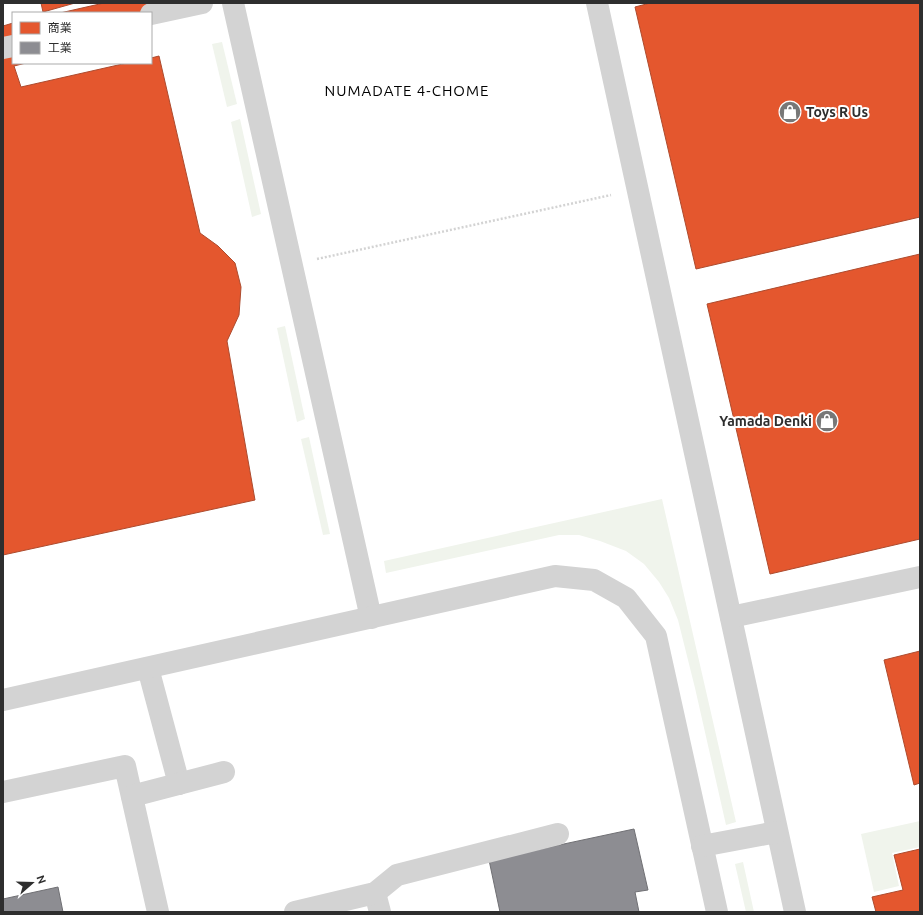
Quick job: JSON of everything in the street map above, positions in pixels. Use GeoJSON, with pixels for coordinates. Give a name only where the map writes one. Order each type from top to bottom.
{"type":"FeatureCollection","features":[{"type":"Feature","properties":{"kind":"street"},"geometry":{"type":"LineString","coordinates":[[152,14],[202,3]]}},
{"type":"Feature","properties":{"kind":"street"},"geometry":{"type":"LineString","coordinates":[[233,3],[371,618]]}},
{"type":"Feature","properties":{"kind":"street"},"geometry":{"type":"LineString","coordinates":[[597,3],[795,912]]}},
{"type":"Feature","properties":{"kind":"street"},"geometry":{"type":"LineString","coordinates":[[3,700],[555,576],[594,580],[626,598],[656,636],[717,912]]}},
{"type":"Feature","properties":{"kind":"street"},"geometry":{"type":"LineString","coordinates":[[731,617],[920,577]]}},
{"type":"Feature","properties":{"kind":"street"},"geometry":{"type":"LineString","coordinates":[[148,668],[179,784]]}},
{"type":"Feature","properties":{"kind":"street"},"geometry":{"type":"LineString","coordinates":[[3,792],[125,766],[158,912]]}},
{"type":"Feature","properties":{"kind":"street"},"geometry":{"type":"LineString","coordinates":[[132,796],[224,772]]}},
{"type":"Feature","properties":{"kind":"street"},"geometry":{"type":"LineString","coordinates":[[702,846],[777,832]]}},
{"type":"Feature","properties":{"kind":"street"},"geometry":{"type":"LineString","coordinates":[[295,912],[377,902],[397,875],[558,834]]}},
{"type":"Feature","properties":{"kind":"path"},"geometry":{"type":"LineString","coordinates":[[292,265],[637,190]]}},
{"type":"Feature","properties":{"kind":"shaded area"},"geometry":{"type":"Polygon","coordinates":[[[222,42],[237,104],[227,107],[212,44],[222,42]]]}},
{"type":"Feature","properties":{"kind":"shaded area"},"geometry":{"type":"Polygon","coordinates":[[[240,119],[261,214],[252,217],[231,122],[240,119]]]}},
{"type":"Feature","properties":{"kind":"shaded area"},"geometry":{"type":"Polygon","coordinates":[[[285,326],[305,419],[297,422],[277,328],[285,326]]]}},
{"type":"Feature","properties":{"kind":"shaded area"},"geometry":{"type":"Polygon","coordinates":[[[309,437],[330,534],[323,535],[301,439],[309,437]]]}},
{"type":"Feature","properties":{"kind":"shaded area"},"geometry":{"type":"Polygon","coordinates":[[[662,499],[736,822],[726,825],[678,620],[669,598],[659,582],[644,564],[626,551],[600,541],[579,535],[559,535],[386,573],[384,561],[662,499]]]}},
{"type":"Feature","properties":{"kind":"shaded area"},"geometry":{"type":"Polygon","coordinates":[[[920,821],[920,847],[892,853],[899,886],[874,892],[861,834],[920,821]]]}},
{"type":"Feature","properties":{"kind":"shaded area"},"geometry":{"type":"Polygon","coordinates":[[[743,862],[754,912],[746,912],[735,864],[743,862]]]}},
{"type":"Feature","properties":{"kind":"building: 商業"},"geometry":{"type":"Polygon","coordinates":[[[41,3],[75,3],[43,12],[41,3]]]}},
{"type":"Feature","properties":{"kind":"building: 商業"},"geometry":{"type":"Polygon","coordinates":[[[104,3],[147,3],[150,12],[64,12],[104,3]]]}},
{"type":"Feature","properties":{"kind":"building: 商業","name":"Toys R Us"},"geometry":{"type":"Polygon","coordinates":[[[650,3],[920,3],[920,217],[696,269],[635,7],[650,3]]]}},
{"type":"Feature","properties":{"kind":"building: 商業"},"geometry":{"type":"Polygon","coordinates":[[[12,23],[12,64],[22,64],[14,66],[21,87],[123,64],[152,64],[152,58],[159,56],[200,233],[218,246],[235,263],[241,287],[239,315],[227,341],[255,500],[3,555],[3,26],[12,23]]]}},
{"type":"Feature","properties":{"kind":"building: 商業","name":"Yamada Denki"},"geometry":{"type":"Polygon","coordinates":[[[920,254],[920,539],[770,574],[707,304],[920,254]]]}},
{"type":"Feature","properties":{"kind":"building: 商業"},"geometry":{"type":"Polygon","coordinates":[[[920,651],[920,783],[914,785],[884,660],[920,651]]]}},
{"type":"Feature","properties":{"kind":"building: 商業"},"geometry":{"type":"Polygon","coordinates":[[[920,849],[920,912],[876,912],[872,897],[903,890],[894,855],[920,849]]]}},
{"type":"Feature","properties":{"kind":"building: 工業"},"geometry":{"type":"Polygon","coordinates":[[[634,829],[648,890],[635,892],[639,912],[500,912],[489,860],[634,829]]]}},
{"type":"Feature","properties":{"kind":"building: 工業"},"geometry":{"type":"Polygon","coordinates":[[[58,887],[63,912],[3,912],[3,899],[58,887]]]}},
{"type":"Feature","properties":{"kind":"place","name":"Toys R Us"},"geometry":{"type":"Point","coordinates":[790,112]}},
{"type":"Feature","properties":{"kind":"place","name":"Yamada Denki"},"geometry":{"type":"Point","coordinates":[827,421]}},
{"type":"Feature","properties":{"kind":"district","name":"NUMADATE 4-CHOME"},"geometry":{"type":"Point","coordinates":[407,91]}}]}
